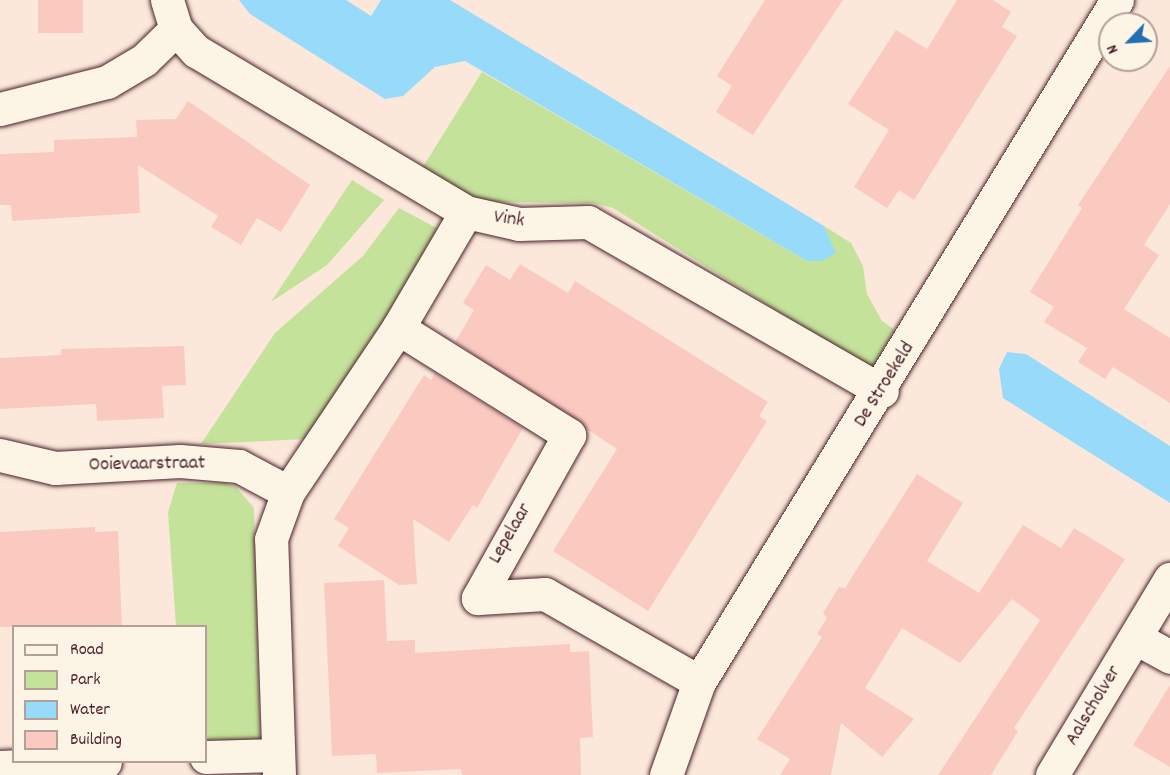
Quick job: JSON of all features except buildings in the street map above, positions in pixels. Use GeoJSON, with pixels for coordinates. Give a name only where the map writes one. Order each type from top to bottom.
{"type":"FeatureCollection","features":[{"type":"Feature","properties":{"kind":"street","name":"De Stroekeld"},"geometry":{"type":"LineString","coordinates":[[666,775],[699,682],[882,391],[1117,0]]}},
{"type":"Feature","properties":{"kind":"street","name":"Vink"},"geometry":{"type":"LineString","coordinates":[[171,14],[196,51],[466,212],[519,224],[588,222],[882,391]]}},
{"type":"Feature","properties":{"kind":"street"},"geometry":{"type":"LineString","coordinates":[[0,109],[107,82],[144,60],[171,14]]}},
{"type":"Feature","properties":{"kind":"street"},"geometry":{"type":"LineString","coordinates":[[207,757],[278,765],[271,539],[288,492],[398,328],[466,212]]}},
{"type":"Feature","properties":{"kind":"street","name":"Lepelaar"},"geometry":{"type":"LineString","coordinates":[[398,328],[569,435],[478,598],[545,594],[699,682]]}},
{"type":"Feature","properties":{"kind":"street","name":"Ooievaarstraat"},"geometry":{"type":"LineString","coordinates":[[0,455],[55,468],[180,461],[239,466],[288,492]]}},
{"type":"Feature","properties":{"kind":"street","name":"Aalscholver"},"geometry":{"type":"LineString","coordinates":[[1052,775],[1170,579]]}},
{"type":"Feature","properties":{"kind":"street"},"geometry":{"type":"LineString","coordinates":[[1136,638],[1170,657]]}},
{"type":"Feature","properties":{"kind":"street"},"geometry":{"type":"LineString","coordinates":[[0,767],[84,763]]}},
{"type":"Feature","properties":{"kind":"green space"},"geometry":{"type":"Polygon","coordinates":[[[482,72],[807,261],[835,253],[824,226],[851,243],[863,266],[867,294],[882,321],[895,330],[871,370],[613,208],[593,203],[475,202],[421,170],[482,72]]]}},
{"type":"Feature","properties":{"kind":"green space"},"geometry":{"type":"Polygon","coordinates":[[[352,180],[384,200],[327,265],[271,302],[352,180]]]}},
{"type":"Feature","properties":{"kind":"green space"},"geometry":{"type":"Polygon","coordinates":[[[399,208],[442,231],[307,439],[201,444],[275,333],[363,256],[399,208]]]}},
{"type":"Feature","properties":{"kind":"green space"},"geometry":{"type":"Polygon","coordinates":[[[177,483],[224,483],[236,487],[254,508],[260,740],[207,743],[207,625],[176,625],[168,512],[177,483]]]}},
{"type":"Feature","properties":{"kind":"water"},"geometry":{"type":"Polygon","coordinates":[[[239,0],[346,0],[371,16],[381,0],[450,0],[824,226],[836,253],[822,261],[807,261],[465,61],[435,67],[403,96],[385,99],[250,14],[239,0]]]}},
{"type":"Feature","properties":{"kind":"water"},"geometry":{"type":"Polygon","coordinates":[[[1007,352],[1026,354],[1170,446],[1170,503],[1003,398],[999,369],[1007,352]]]}}]}
